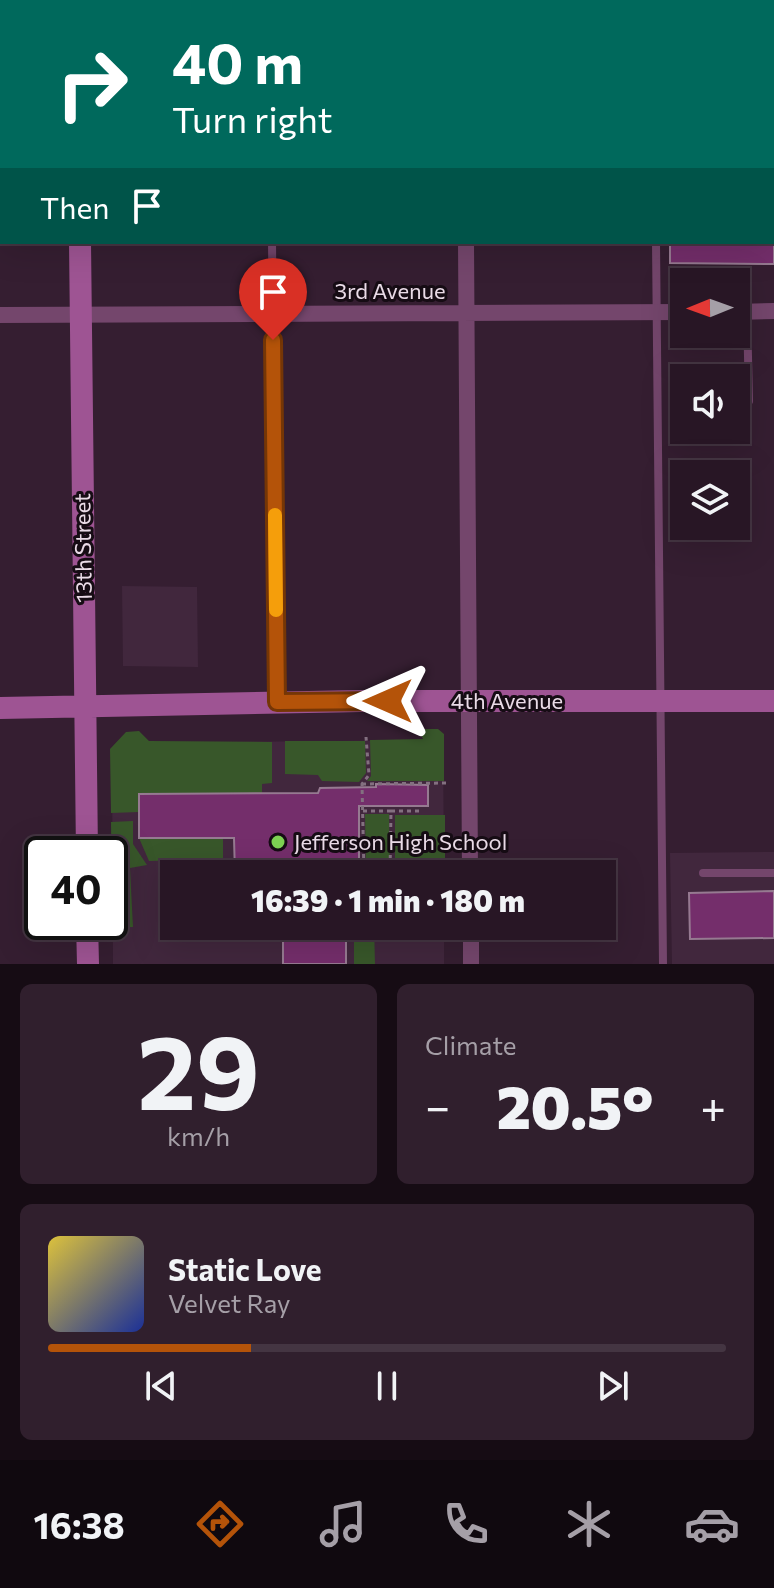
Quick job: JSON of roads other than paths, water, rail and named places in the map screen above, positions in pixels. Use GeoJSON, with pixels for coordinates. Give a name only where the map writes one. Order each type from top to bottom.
{"type":"FeatureCollection","features":[{"type":"Feature","properties":{"kind":"street","name":"13th Street"},"geometry":{"type":"LineString","coordinates":[[80,244],[87,836]]}},
{"type":"Feature","properties":{"kind":"street"},"geometry":{"type":"LineString","coordinates":[[466,244],[470,860]]}},
{"type":"Feature","properties":{"kind":"street"},"geometry":{"type":"LineString","coordinates":[[750,312],[774,311]]}},
{"type":"Feature","properties":{"kind":"street","name":"3rd Avenue"},"geometry":{"type":"LineString","coordinates":[[0,315],[670,312]]}},
{"type":"Feature","properties":{"kind":"street","name":"4th Avenue"},"geometry":{"type":"LineString","coordinates":[[0,708],[277,702],[774,701]]}},
{"type":"Feature","properties":{"kind":"street"},"geometry":{"type":"LineString","coordinates":[[87,940],[88,964]]}},
{"type":"Feature","properties":{"kind":"street"},"geometry":{"type":"LineString","coordinates":[[471,940],[471,964]]}},
{"type":"Feature","properties":{"kind":"lane"},"geometry":{"type":"LineString","coordinates":[[272,244],[277,702]]}},
{"type":"Feature","properties":{"kind":"lane"},"geometry":{"type":"LineString","coordinates":[[656,244],[663,964]]}},
{"type":"Feature","properties":{"kind":"lane"},"geometry":{"type":"LineString","coordinates":[[703,873],[774,873]]}},
{"type":"Feature","properties":{"kind":"place","name":"Jefferson High School"},"geometry":{"type":"Point","coordinates":[278,842]}}]}
